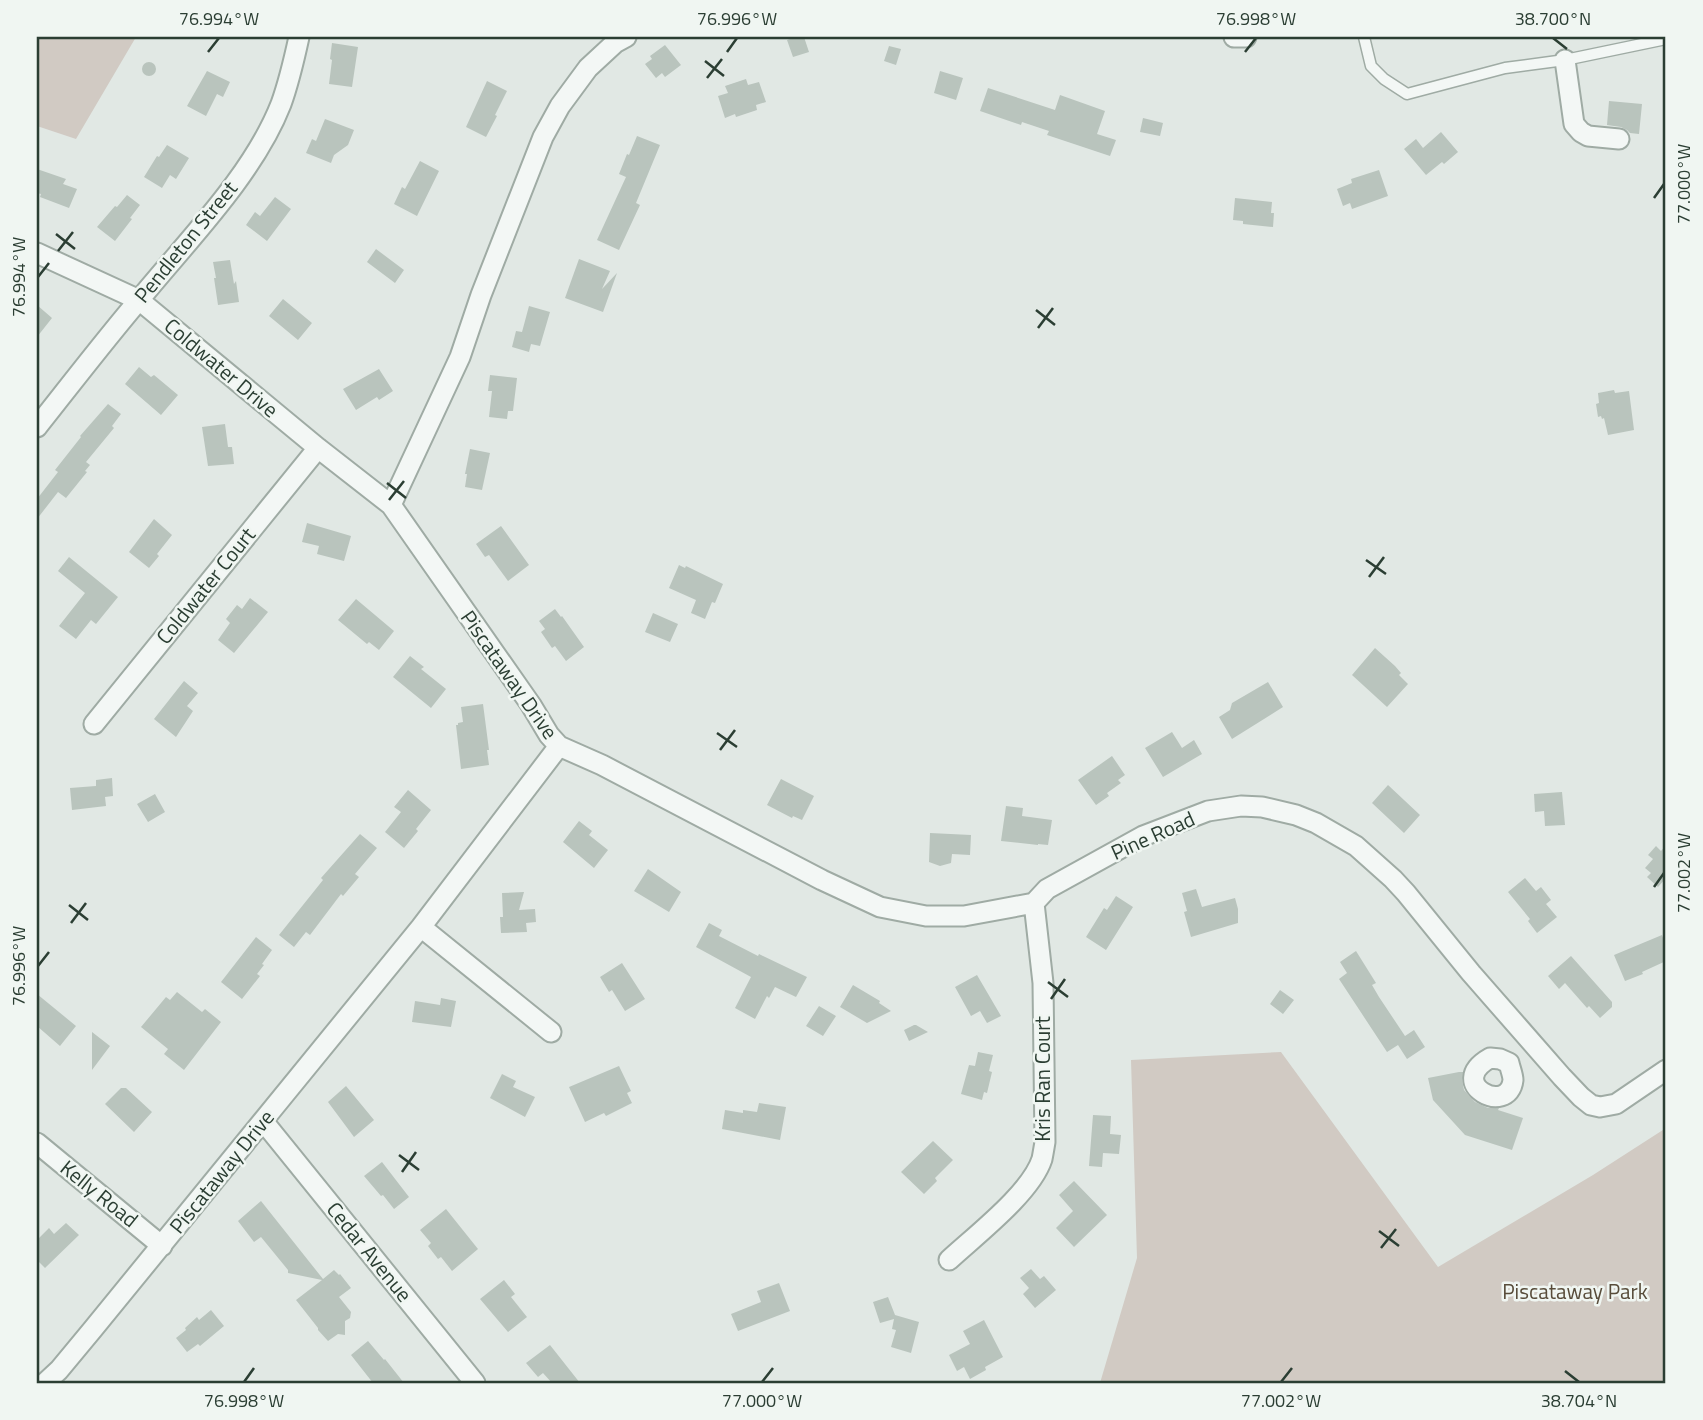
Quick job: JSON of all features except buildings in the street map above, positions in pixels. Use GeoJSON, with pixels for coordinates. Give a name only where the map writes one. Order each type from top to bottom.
{"type":"FeatureCollection","features":[{"type":"Feature","properties":{"kind":"street","name":"Pendleton Street"},"geometry":{"type":"LineString","coordinates":[[37,427],[228,193],[251,160],[281,104],[293,68],[299,37]]}},
{"type":"Feature","properties":{"kind":"street"},"geometry":{"type":"LineString","coordinates":[[391,505],[460,357],[481,295],[543,137],[559,106],[587,68],[626,37]]}},
{"type":"Feature","properties":{"kind":"street"},"geometry":{"type":"LineString","coordinates":[[1234,37],[1246,37]]}},
{"type":"Feature","properties":{"kind":"street"},"geometry":{"type":"LineString","coordinates":[[1565,60],[1574,124],[1588,136],[1619,139]]}},
{"type":"Feature","properties":{"kind":"street","name":"Coldwater Drive"},"geometry":{"type":"LineString","coordinates":[[37,253],[139,300],[317,448],[391,505]]}},
{"type":"Feature","properties":{"kind":"street","name":"Coldwater Court"},"geometry":{"type":"LineString","coordinates":[[93,724],[317,448]]}},
{"type":"Feature","properties":{"kind":"street","name":"Piscataway Drive"},"geometry":{"type":"LineString","coordinates":[[45,1383],[59,1370],[162,1246],[421,927],[559,746],[549,736],[531,705],[391,505]]}},
{"type":"Feature","properties":{"kind":"street","name":"Pine Road"},"geometry":{"type":"LineString","coordinates":[[559,746],[602,765],[821,880],[880,907],[926,916],[964,916],[1034,903],[1047,889],[1143,836],[1185,820],[1225,807],[1279,810],[1316,823],[1356,846],[1377,863],[1406,893],[1471,973],[1562,1077],[1591,1105],[1600,1107],[1616,1104],[1666,1070]]}},
{"type":"Feature","properties":{"kind":"street","name":"Kris Ran Court"},"geometry":{"type":"LineString","coordinates":[[949,1260],[1020,1194],[1042,1160],[1045,1142],[1043,982],[1034,903]]}},
{"type":"Feature","properties":{"kind":"street"},"geometry":{"type":"LineString","coordinates":[[421,927],[551,1032]]}},
{"type":"Feature","properties":{"kind":"street"},"geometry":{"type":"LineString","coordinates":[[1509,1063],[1534,1044]]}},
{"type":"Feature","properties":{"kind":"street","name":"Cedar Avenue"},"geometry":{"type":"LineString","coordinates":[[263,1121],[475,1383]]}},
{"type":"Feature","properties":{"kind":"street","name":"Kelly Road"},"geometry":{"type":"LineString","coordinates":[[37,1143],[162,1246]]}},
{"type":"Feature","properties":{"kind":"lane"},"geometry":{"type":"LineString","coordinates":[[1364,37],[1371,66],[1384,79],[1407,93],[1506,68],[1565,60],[1666,39]]}},
{"type":"Feature","properties":{"kind":"green space"},"geometry":{"type":"Polygon","coordinates":[[[37,37],[136,37],[76,139],[37,126],[37,37]]]}},
{"type":"Feature","properties":{"kind":"green space","name":"Piscataway Park"},"geometry":{"type":"Polygon","coordinates":[[[1281,1052],[1438,1267],[1593,1175],[1666,1128],[1666,1383],[1100,1383],[1137,1258],[1131,1060],[1281,1052]]]}}]}
